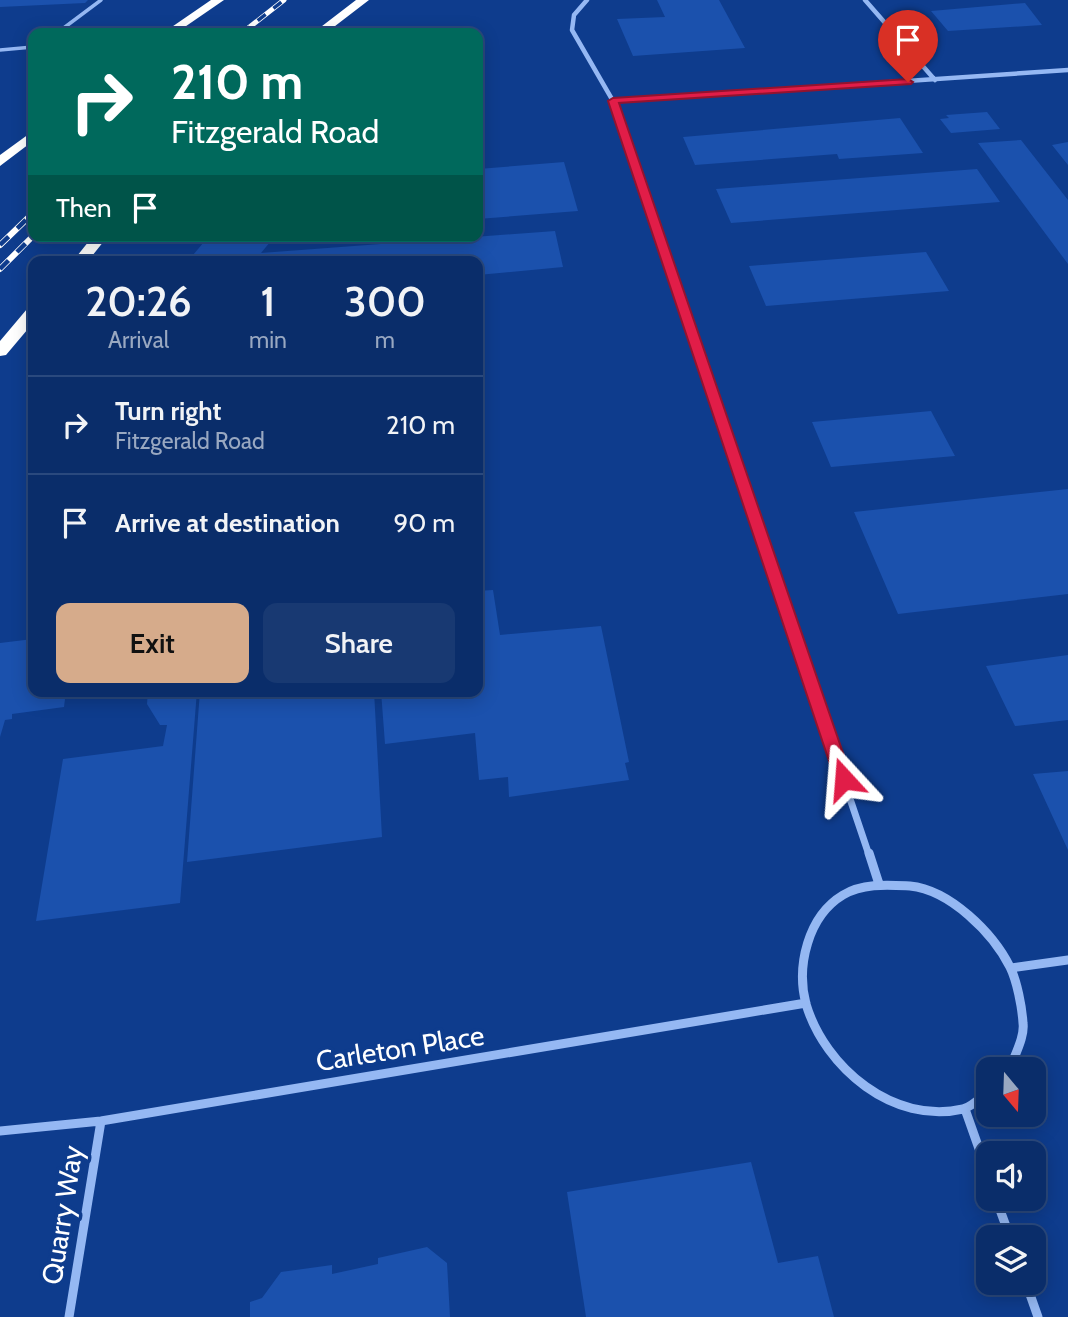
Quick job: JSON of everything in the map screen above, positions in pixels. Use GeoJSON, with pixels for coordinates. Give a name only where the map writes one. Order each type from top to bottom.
{"type":"FeatureCollection","features":[{"type":"Feature","properties":{"kind":"highway"},"geometry":{"type":"LineString","coordinates":[[176,28],[218,0]]}},
{"type":"Feature","properties":{"kind":"highway"},"geometry":{"type":"LineString","coordinates":[[327,28],[363,0]]}},
{"type":"Feature","properties":{"kind":"highway"},"geometry":{"type":"LineString","coordinates":[[0,162],[28,139]]}},
{"type":"Feature","properties":{"kind":"highway"},"geometry":{"type":"LineString","coordinates":[[84,256],[96,242]]}},
{"type":"Feature","properties":{"kind":"highway"},"geometry":{"type":"LineString","coordinates":[[0,351],[28,319]]}},
{"type":"Feature","properties":{"kind":"street"},"geometry":{"type":"LineString","coordinates":[[587,0],[574,15],[572,30],[613,101],[880,884]]}},
{"type":"Feature","properties":{"kind":"street"},"geometry":{"type":"LineString","coordinates":[[865,0],[935,80]]}},
{"type":"Feature","properties":{"kind":"street"},"geometry":{"type":"LineString","coordinates":[[613,101],[1068,70]]}},
{"type":"Feature","properties":{"kind":"street"},"geometry":{"type":"LineString","coordinates":[[976,1100],[965,1108],[916,1111],[867,1090],[828,1051],[806,1003],[803,959],[816,921],[843,895],[880,884],[917,887],[954,903],[987,932],[1011,968],[1024,1026],[1014,1057]]}},
{"type":"Feature","properties":{"kind":"street"},"geometry":{"type":"LineString","coordinates":[[1011,968],[1068,960]]}},
{"type":"Feature","properties":{"kind":"street","name":"Carleton Place"},"geometry":{"type":"LineString","coordinates":[[0,1131],[100,1121],[806,1003]]}},
{"type":"Feature","properties":{"kind":"street"},"geometry":{"type":"LineString","coordinates":[[965,1108],[976,1141]]}},
{"type":"Feature","properties":{"kind":"street","name":"Quarry Way"},"geometry":{"type":"LineString","coordinates":[[69,1317],[100,1121]]}},
{"type":"Feature","properties":{"kind":"street"},"geometry":{"type":"LineString","coordinates":[[1030,1295],[1038,1317]]}},
{"type":"Feature","properties":{"kind":"lane"},"geometry":{"type":"LineString","coordinates":[[64,28],[101,0]]}},
{"type":"Feature","properties":{"kind":"lane"},"geometry":{"type":"LineString","coordinates":[[0,50],[28,47]]}},
{"type":"Feature","properties":{"kind":"building"},"geometry":{"type":"Polygon","coordinates":[[[0,0],[88,0],[85,3],[0,7],[0,0]]]}},
{"type":"Feature","properties":{"kind":"building"},"geometry":{"type":"Polygon","coordinates":[[[657,0],[719,0],[745,48],[633,56],[617,19],[665,17],[657,0]]]}},
{"type":"Feature","properties":{"kind":"building"},"geometry":{"type":"Polygon","coordinates":[[[1025,3],[1042,25],[948,31],[931,11],[1025,3]]]}},
{"type":"Feature","properties":{"kind":"building"},"geometry":{"type":"Polygon","coordinates":[[[987,112],[1000,129],[951,133],[940,119],[949,118],[946,115],[987,112]]]}},
{"type":"Feature","properties":{"kind":"building"},"geometry":{"type":"Polygon","coordinates":[[[900,118],[923,153],[839,159],[837,154],[695,165],[683,137],[900,118]]]}},
{"type":"Feature","properties":{"kind":"building"},"geometry":{"type":"Polygon","coordinates":[[[1021,140],[1068,200],[1068,264],[978,143],[1021,140]]]}},
{"type":"Feature","properties":{"kind":"building"},"geometry":{"type":"Polygon","coordinates":[[[1068,142],[1068,165],[1052,145],[1068,142]]]}},
{"type":"Feature","properties":{"kind":"building"},"geometry":{"type":"Polygon","coordinates":[[[564,162],[578,211],[483,219],[483,169],[564,162]]]}},
{"type":"Feature","properties":{"kind":"building"},"geometry":{"type":"Polygon","coordinates":[[[977,169],[1000,202],[731,223],[716,189],[977,169]]]}},
{"type":"Feature","properties":{"kind":"building"},"geometry":{"type":"Polygon","coordinates":[[[555,231],[563,267],[483,275],[483,256],[192,256],[204,242],[270,242],[261,253],[408,242],[483,242],[483,236],[555,231]]]}},
{"type":"Feature","properties":{"kind":"building"},"geometry":{"type":"Polygon","coordinates":[[[926,252],[949,291],[766,306],[749,266],[926,252]]]}},
{"type":"Feature","properties":{"kind":"building"},"geometry":{"type":"Polygon","coordinates":[[[931,411],[955,456],[831,467],[812,422],[931,411]]]}},
{"type":"Feature","properties":{"kind":"building"},"geometry":{"type":"Polygon","coordinates":[[[1068,489],[1068,594],[898,614],[854,512],[1068,489]]]}},
{"type":"Feature","properties":{"kind":"building"},"geometry":{"type":"Polygon","coordinates":[[[493,590],[500,635],[601,626],[629,762],[625,763],[629,780],[509,797],[508,777],[479,780],[475,733],[385,744],[381,697],[483,697],[483,591],[493,590]]]}},
{"type":"Feature","properties":{"kind":"building"},"geometry":{"type":"Polygon","coordinates":[[[28,640],[28,697],[65,697],[64,707],[12,714],[12,719],[5,720],[0,737],[0,643],[28,640]]]}},
{"type":"Feature","properties":{"kind":"building"},"geometry":{"type":"Polygon","coordinates":[[[1068,655],[1068,720],[1015,726],[986,666],[1068,655]]]}},
{"type":"Feature","properties":{"kind":"building"},"geometry":{"type":"Polygon","coordinates":[[[148,697],[197,697],[180,903],[36,921],[63,759],[163,746],[167,725],[160,725],[147,704],[148,697]]]}},
{"type":"Feature","properties":{"kind":"building"},"geometry":{"type":"Polygon","coordinates":[[[200,697],[374,697],[382,837],[187,862],[200,697]]]}},
{"type":"Feature","properties":{"kind":"building"},"geometry":{"type":"Polygon","coordinates":[[[1068,771],[1068,850],[1033,774],[1068,771]]]}},
{"type":"Feature","properties":{"kind":"building"},"geometry":{"type":"Polygon","coordinates":[[[751,1162],[778,1263],[818,1256],[834,1317],[586,1317],[567,1192],[751,1162]]]}},
{"type":"Feature","properties":{"kind":"building"},"geometry":{"type":"Polygon","coordinates":[[[427,1247],[447,1263],[450,1317],[250,1317],[250,1302],[262,1298],[281,1272],[332,1265],[332,1274],[378,1264],[378,1258],[427,1247]]]}},
{"type":"Feature","properties":{"kind":"railway"},"geometry":{"type":"LineString","coordinates":[[248,28],[284,0]]}},
{"type":"Feature","properties":{"kind":"railway"},"geometry":{"type":"LineString","coordinates":[[0,245],[28,218]]}},
{"type":"Feature","properties":{"kind":"railway"},"geometry":{"type":"LineString","coordinates":[[0,269],[28,241]]}},
{"type":"Feature","properties":{"kind":"route"},"geometry":{"type":"LineString","coordinates":[[844,779],[613,101],[908,82]]}}]}
